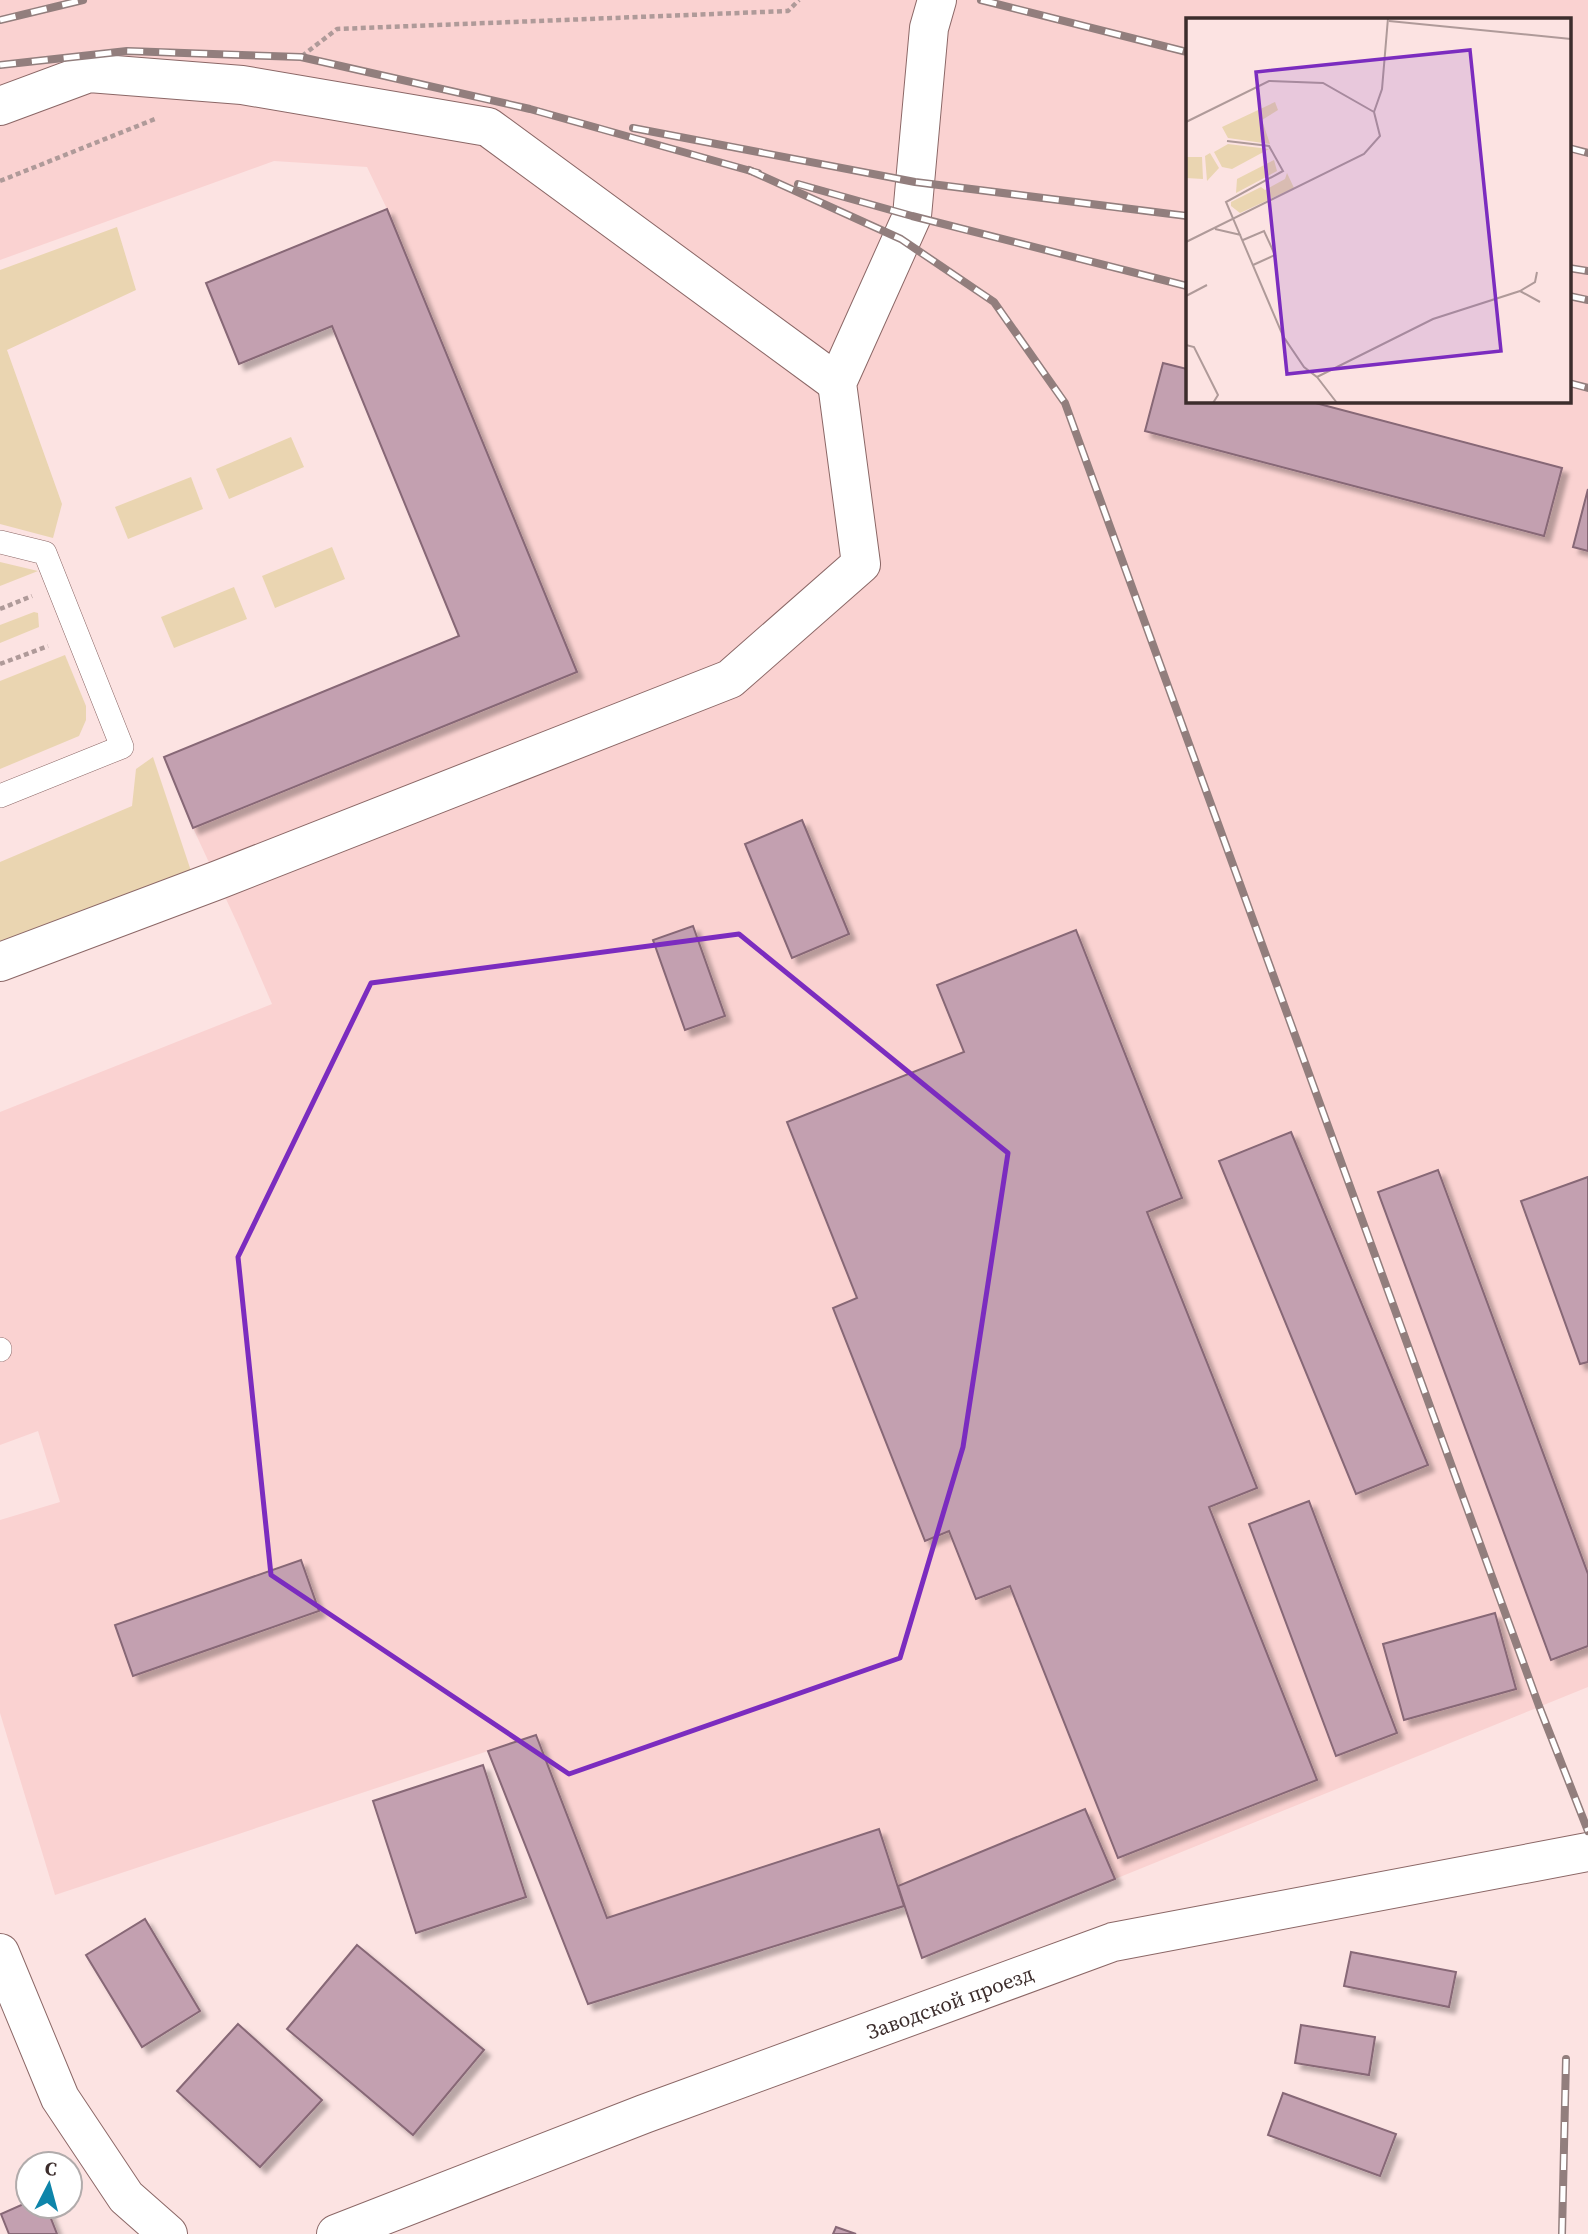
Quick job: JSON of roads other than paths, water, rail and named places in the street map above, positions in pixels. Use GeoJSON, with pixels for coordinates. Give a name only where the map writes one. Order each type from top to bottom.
{"type":"FeatureCollection","features":[{"type":"Feature","properties":{"kind":"street"},"geometry":{"type":"LineString","coordinates":[[0,962],[218,880],[730,679],[861,564],[837,383],[912,216],[929,28],[937,0]]}},
{"type":"Feature","properties":{"kind":"street"},"geometry":{"type":"LineString","coordinates":[[0,106],[89,73],[242,85],[488,127],[837,383]]}},
{"type":"Feature","properties":{"kind":"street","name":"Заводской проезд"},"geometry":{"type":"LineString","coordinates":[[336,2234],[644,2114],[1112,1942],[1588,1852]]}},
{"type":"Feature","properties":{"kind":"street"},"geometry":{"type":"LineString","coordinates":[[0,1953],[60,2098],[126,2197],[168,2234]]}},
{"type":"Feature","properties":{"kind":"lane"},"geometry":{"type":"LineString","coordinates":[[0,542],[45,553],[122,747],[0,796]]}},
{"type":"Feature","properties":{"kind":"railway"},"geometry":{"type":"LineString","coordinates":[[0,20],[83,0]]}},
{"type":"Feature","properties":{"kind":"railway"},"geometry":{"type":"LineString","coordinates":[[981,0],[1186,52]]}},
{"type":"Feature","properties":{"kind":"railway"},"geometry":{"type":"LineString","coordinates":[[0,65],[127,51],[301,57],[530,109],[758,173]]}},
{"type":"Feature","properties":{"kind":"railway"},"geometry":{"type":"LineString","coordinates":[[633,128],[915,182],[1186,216]]}},
{"type":"Feature","properties":{"kind":"railway"},"geometry":{"type":"LineString","coordinates":[[1570,148],[1588,153]]}},
{"type":"Feature","properties":{"kind":"railway"},"geometry":{"type":"LineString","coordinates":[[749,170],[901,239],[994,302],[1065,403],[1539,1706],[1588,1831]]}},
{"type":"Feature","properties":{"kind":"railway"},"geometry":{"type":"LineString","coordinates":[[798,184],[1186,286]]}},
{"type":"Feature","properties":{"kind":"railway"},"geometry":{"type":"LineString","coordinates":[[1570,268],[1588,271]]}},
{"type":"Feature","properties":{"kind":"railway"},"geometry":{"type":"LineString","coordinates":[[1570,296],[1588,300]]}},
{"type":"Feature","properties":{"kind":"railway"},"geometry":{"type":"LineString","coordinates":[[1570,383],[1588,388]]}},
{"type":"Feature","properties":{"kind":"railway"},"geometry":{"type":"LineString","coordinates":[[1562,2234],[1566,2059]]}}]}
